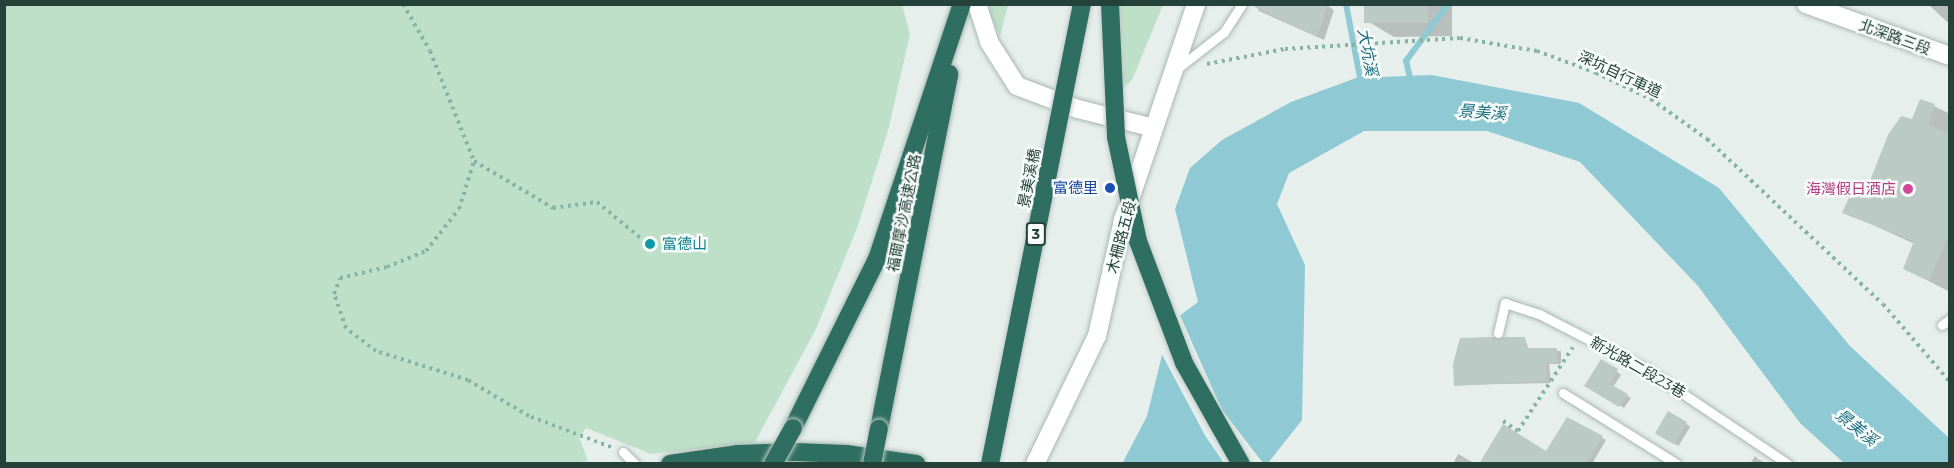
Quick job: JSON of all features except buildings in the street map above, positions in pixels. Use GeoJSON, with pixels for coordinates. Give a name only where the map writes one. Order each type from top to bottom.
{"type":"FeatureCollection","features":[{"type":"Feature","properties":{"kind":"highway"},"geometry":{"type":"LineString","coordinates":[[773,464],[877,259],[962,4]]}},
{"type":"Feature","properties":{"kind":"highway","name":"福爾摩沙高速公路"},"geometry":{"type":"LineString","coordinates":[[872,464],[962,4]]}},
{"type":"Feature","properties":{"kind":"highway","name":"景美溪橋"},"geometry":{"type":"LineString","coordinates":[[990,464],[1082,4]]}},
{"type":"Feature","properties":{"kind":"highway"},"geometry":{"type":"LineString","coordinates":[[1110,4],[1116,137],[1138,241],[1184,363],[1241,464]]}},
{"type":"Feature","properties":{"kind":"highway"},"geometry":{"type":"LineString","coordinates":[[670,464],[694,459],[795,452],[846,454],[916,464]]}},
{"type":"Feature","properties":{"kind":"main road"},"geometry":{"type":"LineString","coordinates":[[977,4],[989,42],[1017,86],[1078,109],[1154,128]]}},
{"type":"Feature","properties":{"kind":"main road","name":"木柵路五段"},"geometry":{"type":"LineString","coordinates":[[1035,464],[1097,336],[1123,220],[1196,4]]}},
{"type":"Feature","properties":{"kind":"main road","name":"北深路三段"},"geometry":{"type":"LineString","coordinates":[[1806,4],[1949,55]]}},
{"type":"Feature","properties":{"kind":"lane"},"geometry":{"type":"LineString","coordinates":[[1174,71],[1224,32],[1242,4]]}},
{"type":"Feature","properties":{"kind":"lane","name":"新光路二段23巷"},"geometry":{"type":"LineString","coordinates":[[1498,333],[1505,303],[1580,333],[1646,369],[1788,464]]}},
{"type":"Feature","properties":{"kind":"lane"},"geometry":{"type":"LineString","coordinates":[[1563,393],[1677,464]]}},
{"type":"Feature","properties":{"kind":"lane"},"geometry":{"type":"LineString","coordinates":[[623,452],[636,464]]}},
{"type":"Feature","properties":{"kind":"path"},"geometry":{"type":"LineString","coordinates":[[403,4],[430,51],[474,161],[553,208],[597,202],[649,245]]}},
{"type":"Feature","properties":{"kind":"path","name":"深坑自行車道"},"geometry":{"type":"LineString","coordinates":[[1174,71],[1285,50],[1460,38],[1537,51],[1596,73],[1652,99],[1707,139],[1817,238],[1883,304],[1950,382]]}},
{"type":"Feature","properties":{"kind":"path"},"geometry":{"type":"LineString","coordinates":[[474,161],[459,209],[426,250],[387,267],[340,278],[334,294],[346,328],[376,351],[468,380],[529,416],[623,452]]}},
{"type":"Feature","properties":{"kind":"path"},"geometry":{"type":"LineString","coordinates":[[1503,421],[1518,430],[1580,333]]}},
{"type":"Feature","properties":{"kind":"green space"},"geometry":{"type":"Polygon","coordinates":[[[5,5],[902,5],[910,34],[888,131],[857,228],[816,329],[755,442],[651,454],[586,428],[579,437],[588,461],[573,463],[5,463],[5,5]]]}},
{"type":"Feature","properties":{"kind":"green space"},"geometry":{"type":"Polygon","coordinates":[[[990,5],[1008,5],[1000,36],[990,13],[990,5]]]}},
{"type":"Feature","properties":{"kind":"green space"},"geometry":{"type":"Polygon","coordinates":[[[1118,5],[1163,5],[1132,80],[1122,89],[1118,5]]]}},
{"type":"Feature","properties":{"kind":"water","name":"景美溪"},"geometry":{"type":"Polygon","coordinates":[[[1432,75],[1579,103],[1719,188],[1850,346],[1950,439],[1949,463],[1844,463],[1800,423],[1698,286],[1580,162],[1487,131],[1364,131],[1289,173],[1277,204],[1305,265],[1302,420],[1268,463],[1122,464],[1147,416],[1170,323],[1198,302],[1175,209],[1190,168],[1222,140],[1291,102],[1356,78],[1432,75]]]}},
{"type":"Feature","properties":{"kind":"pier"},"geometry":{"type":"Polygon","coordinates":[[[1179,313],[1222,410],[1263,463],[1224,463],[1206,437],[1160,351],[1168,322],[1179,313]]]}},
{"type":"Feature","properties":{"kind":"waterway","name":"大坑溪"},"geometry":{"type":"LineString","coordinates":[[1346,4],[1361,83]]}},
{"type":"Feature","properties":{"kind":"waterway"},"geometry":{"type":"LineString","coordinates":[[1411,82],[1406,61],[1448,4]]}},
{"type":"Feature","properties":{"kind":"place","name":"富德里"},"geometry":{"type":"Point","coordinates":[1110,188]}},
{"type":"Feature","properties":{"kind":"place","name":"海灣假日酒店"},"geometry":{"type":"Point","coordinates":[1908,189]}},
{"type":"Feature","properties":{"kind":"place","name":"富德山"},"geometry":{"type":"Point","coordinates":[650,244]}}]}
